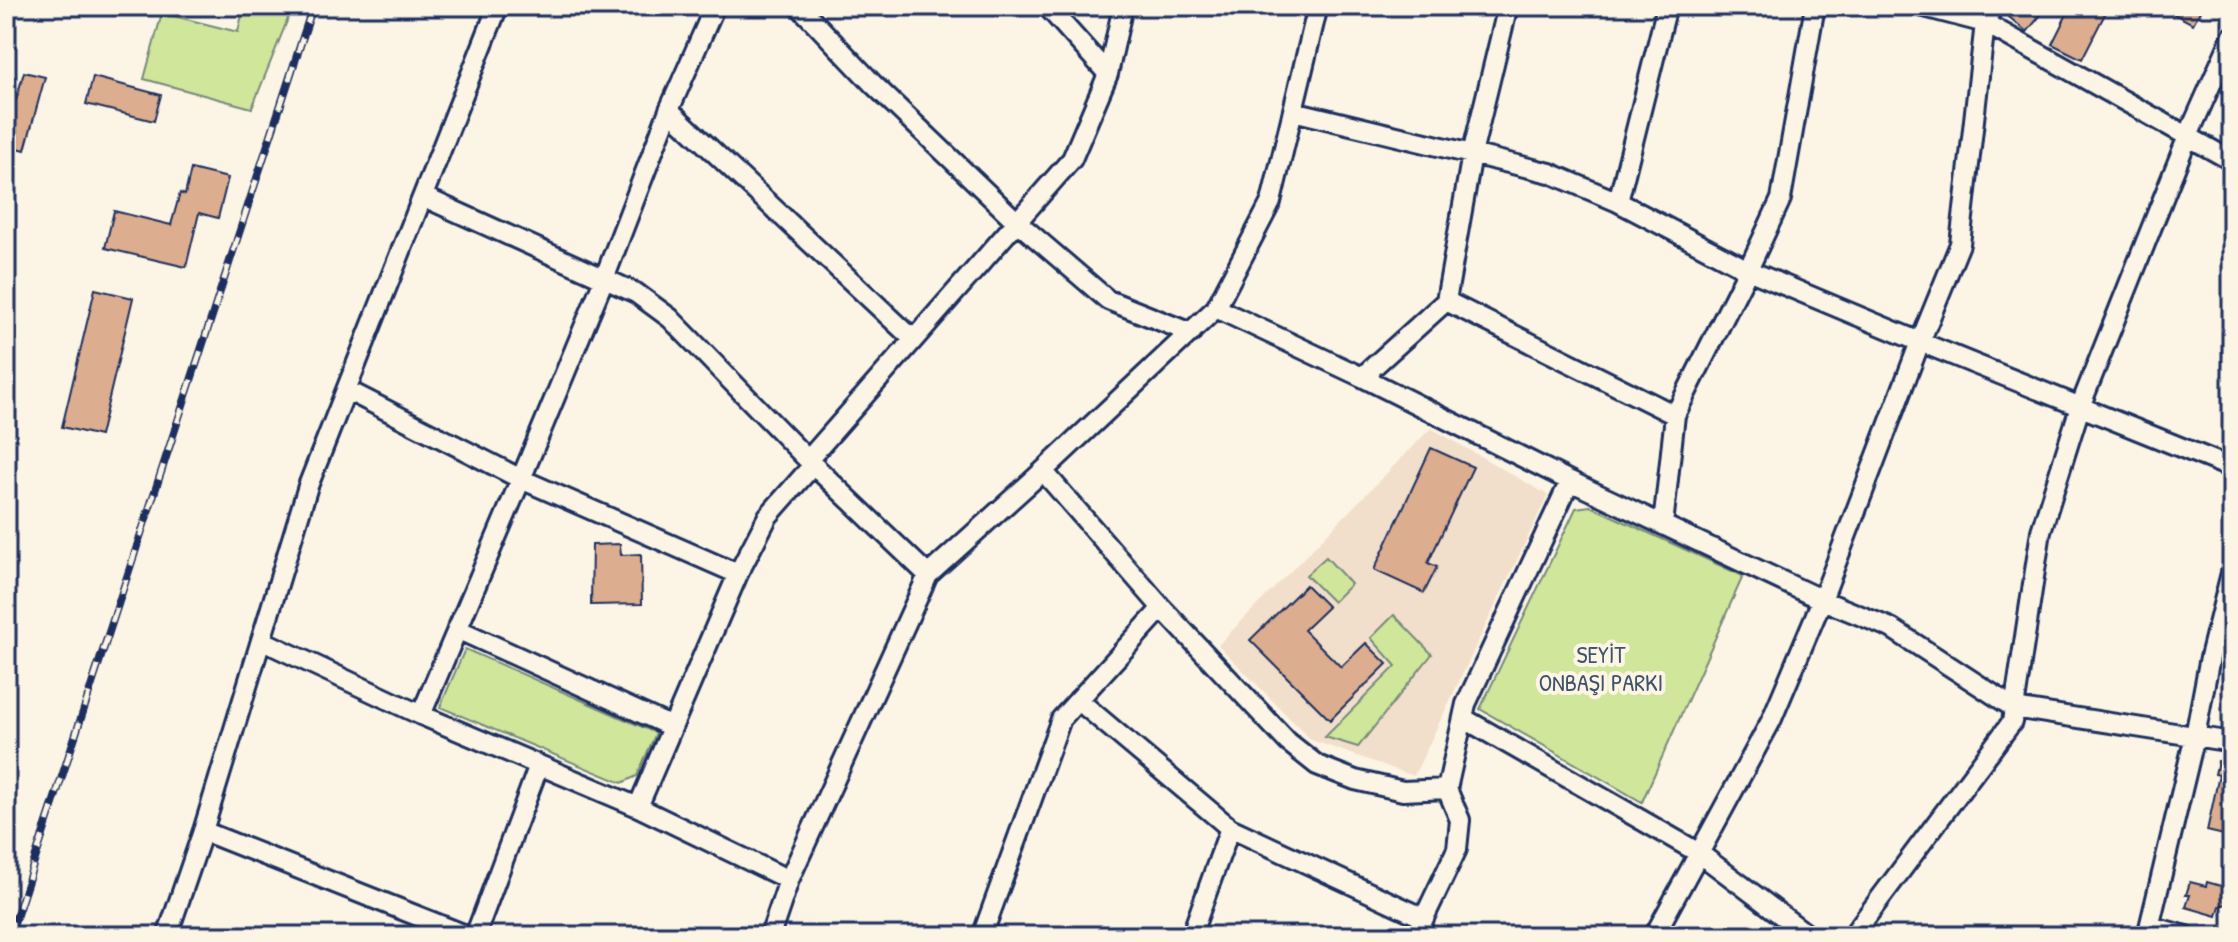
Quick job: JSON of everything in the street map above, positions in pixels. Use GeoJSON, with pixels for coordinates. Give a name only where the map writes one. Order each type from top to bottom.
{"type":"FeatureCollection","features":[{"type":"Feature","properties":{"kind":"street"},"geometry":{"type":"LineString","coordinates":[[167,936],[203,831],[308,486],[498,6]]}},
{"type":"Feature","properties":{"kind":"street"},"geometry":{"type":"LineString","coordinates":[[421,715],[604,279],[669,110],[715,6]]}},
{"type":"Feature","properties":{"kind":"street"},"geometry":{"type":"LineString","coordinates":[[799,6],[873,84],[1016,221],[1108,300],[1191,333]]}},
{"type":"Feature","properties":{"kind":"street"},"geometry":{"type":"LineString","coordinates":[[1047,6],[1108,74]]}},
{"type":"Feature","properties":{"kind":"street"},"geometry":{"type":"LineString","coordinates":[[638,807],[738,574],[768,516],[913,339],[1072,159],[1108,74],[1123,6]]}},
{"type":"Feature","properties":{"kind":"street"},"geometry":{"type":"LineString","coordinates":[[770,936],[789,880],[928,575],[1216,308],[1271,202],[1318,6]]}},
{"type":"Feature","properties":{"kind":"street"},"geometry":{"type":"LineString","coordinates":[[1362,377],[1446,301],[1472,154],[1508,6]]}},
{"type":"Feature","properties":{"kind":"street"},"geometry":{"type":"LineString","coordinates":[[1618,202],[1667,6]]}},
{"type":"Feature","properties":{"kind":"street"},"geometry":{"type":"LineString","coordinates":[[1663,525],[1675,415],[1781,199],[1815,6]]}},
{"type":"Feature","properties":{"kind":"street"},"geometry":{"type":"LineString","coordinates":[[1920,6],[1989,15],[2232,161]]}},
{"type":"Feature","properties":{"kind":"street"},"geometry":{"type":"LineString","coordinates":[[1654,936],[1771,721],[1822,600],[1960,244],[1989,15]]}},
{"type":"Feature","properties":{"kind":"street"},"geometry":{"type":"LineString","coordinates":[[1852,936],[2012,722],[2041,531],[2080,407],[2188,136],[2232,37]]}},
{"type":"Feature","properties":{"kind":"street"},"geometry":{"type":"LineString","coordinates":[[669,110],[913,339]]}},
{"type":"Feature","properties":{"kind":"street"},"geometry":{"type":"LineString","coordinates":[[1293,111],[1550,173],[1618,202],[1748,270],[2232,468]]}},
{"type":"Feature","properties":{"kind":"street"},"geometry":{"type":"LineString","coordinates":[[424,197],[636,293],[670,318],[811,462],[928,575]]}},
{"type":"Feature","properties":{"kind":"street"},"geometry":{"type":"LineString","coordinates":[[1446,301],[1675,415]]}},
{"type":"Feature","properties":{"kind":"street"},"geometry":{"type":"LineString","coordinates":[[1216,308],[1570,481],[1822,600],[1891,628],[2014,708],[2232,742]]}},
{"type":"Feature","properties":{"kind":"street"},"geometry":{"type":"LineString","coordinates":[[347,390],[521,479],[738,574]]}},
{"type":"Feature","properties":{"kind":"street"},"geometry":{"type":"LineString","coordinates":[[1043,471],[1162,608],[1288,742],[1317,765],[1355,780],[1403,791],[1447,789]]}},
{"type":"Feature","properties":{"kind":"street"},"geometry":{"type":"LineString","coordinates":[[1078,700],[1230,828],[1421,927],[1457,849],[1460,820],[1447,789],[1466,704],[1570,481]]}},
{"type":"Feature","properties":{"kind":"street"},"geometry":{"type":"LineString","coordinates":[[2186,936],[2148,931],[2232,569]]}},
{"type":"Feature","properties":{"kind":"street"},"geometry":{"type":"LineString","coordinates":[[982,936],[1061,719],[1162,608]]}},
{"type":"Feature","properties":{"kind":"street"},"geometry":{"type":"LineString","coordinates":[[457,629],[672,727]]}},
{"type":"Feature","properties":{"kind":"street"},"geometry":{"type":"LineString","coordinates":[[261,640],[421,715],[638,807],[789,880]]}},
{"type":"Feature","properties":{"kind":"street"},"geometry":{"type":"LineString","coordinates":[[1463,718],[1699,853],[1809,936]]}},
{"type":"Feature","properties":{"kind":"street"},"geometry":{"type":"LineString","coordinates":[[475,936],[539,765]]}},
{"type":"Feature","properties":{"kind":"street"},"geometry":{"type":"LineString","coordinates":[[1191,936],[1230,828]]}},
{"type":"Feature","properties":{"kind":"street"},"geometry":{"type":"LineString","coordinates":[[203,831],[468,936]]}},
{"type":"Feature","properties":{"kind":"shaded area"},"geometry":{"type":"Polygon","coordinates":[[[1431,428],[1548,495],[1414,776],[1311,740],[1218,645],[1431,428]]]}},
{"type":"Feature","properties":{"kind":"green space"},"geometry":{"type":"Polygon","coordinates":[[[244,6],[293,6],[252,108],[144,79],[162,13],[238,32],[244,6]]]}},
{"type":"Feature","properties":{"kind":"green space","name":"SEYİT ONBAŞI PARKI"},"geometry":{"type":"Polygon","coordinates":[[[1590,506],[1743,576],[1642,802],[1480,709],[1576,508],[1590,506]]]}},
{"type":"Feature","properties":{"kind":"green space"},"geometry":{"type":"Polygon","coordinates":[[[1326,557],[1351,584],[1333,602],[1306,575],[1326,557]]]}},
{"type":"Feature","properties":{"kind":"green space"},"geometry":{"type":"Polygon","coordinates":[[[1394,615],[1432,654],[1358,747],[1325,737],[1396,666],[1371,638],[1394,615]]]}},
{"type":"Feature","properties":{"kind":"green space"},"geometry":{"type":"Polygon","coordinates":[[[465,649],[656,733],[637,776],[622,783],[440,707],[465,649]]]}},
{"type":"Feature","properties":{"kind":"building"},"geometry":{"type":"Polygon","coordinates":[[[2005,6],[2048,6],[2027,32],[2003,12],[2005,6]]]}},
{"type":"Feature","properties":{"kind":"building"},"geometry":{"type":"Polygon","coordinates":[[[2071,6],[2109,6],[2082,59],[2052,44],[2071,6]]]}},
{"type":"Feature","properties":{"kind":"building"},"geometry":{"type":"Polygon","coordinates":[[[2159,6],[2203,6],[2193,24],[2159,6]]]}},
{"type":"Feature","properties":{"kind":"building"},"geometry":{"type":"Polygon","coordinates":[[[24,72],[45,77],[25,150],[6,145],[6,98],[16,100],[24,72]]]}},
{"type":"Feature","properties":{"kind":"building"},"geometry":{"type":"Polygon","coordinates":[[[93,77],[161,95],[154,121],[86,104],[93,77]]]}},
{"type":"Feature","properties":{"kind":"building"},"geometry":{"type":"Polygon","coordinates":[[[191,169],[228,178],[218,218],[199,213],[186,267],[105,248],[114,211],[171,225],[180,193],[185,195],[191,169]]]}},
{"type":"Feature","properties":{"kind":"building"},"geometry":{"type":"Polygon","coordinates":[[[95,289],[133,298],[100,436],[62,427],[95,289]]]}},
{"type":"Feature","properties":{"kind":"building"},"geometry":{"type":"Polygon","coordinates":[[[1431,448],[1473,467],[1428,563],[1437,567],[1424,593],[1374,570],[1431,448]]]}},
{"type":"Feature","properties":{"kind":"building"},"geometry":{"type":"Polygon","coordinates":[[[620,544],[621,555],[641,554],[642,604],[591,605],[592,545],[620,544]]]}},
{"type":"Feature","properties":{"kind":"building"},"geometry":{"type":"Polygon","coordinates":[[[1306,585],[1328,607],[1304,630],[1341,667],[1366,643],[1387,664],[1330,720],[1250,640],[1306,585]]]}},
{"type":"Feature","properties":{"kind":"building"},"geometry":{"type":"Polygon","coordinates":[[[2224,753],[2232,754],[2232,837],[2207,831],[2219,775],[2215,774],[2224,753]]]}},
{"type":"Feature","properties":{"kind":"building"},"geometry":{"type":"Polygon","coordinates":[[[2190,882],[2206,886],[2207,882],[2228,888],[2226,904],[2220,906],[2217,916],[2186,907],[2190,882]]]}},
{"type":"Feature","properties":{"kind":"railway"},"geometry":{"type":"LineString","coordinates":[[10,936],[313,6]]}}]}
